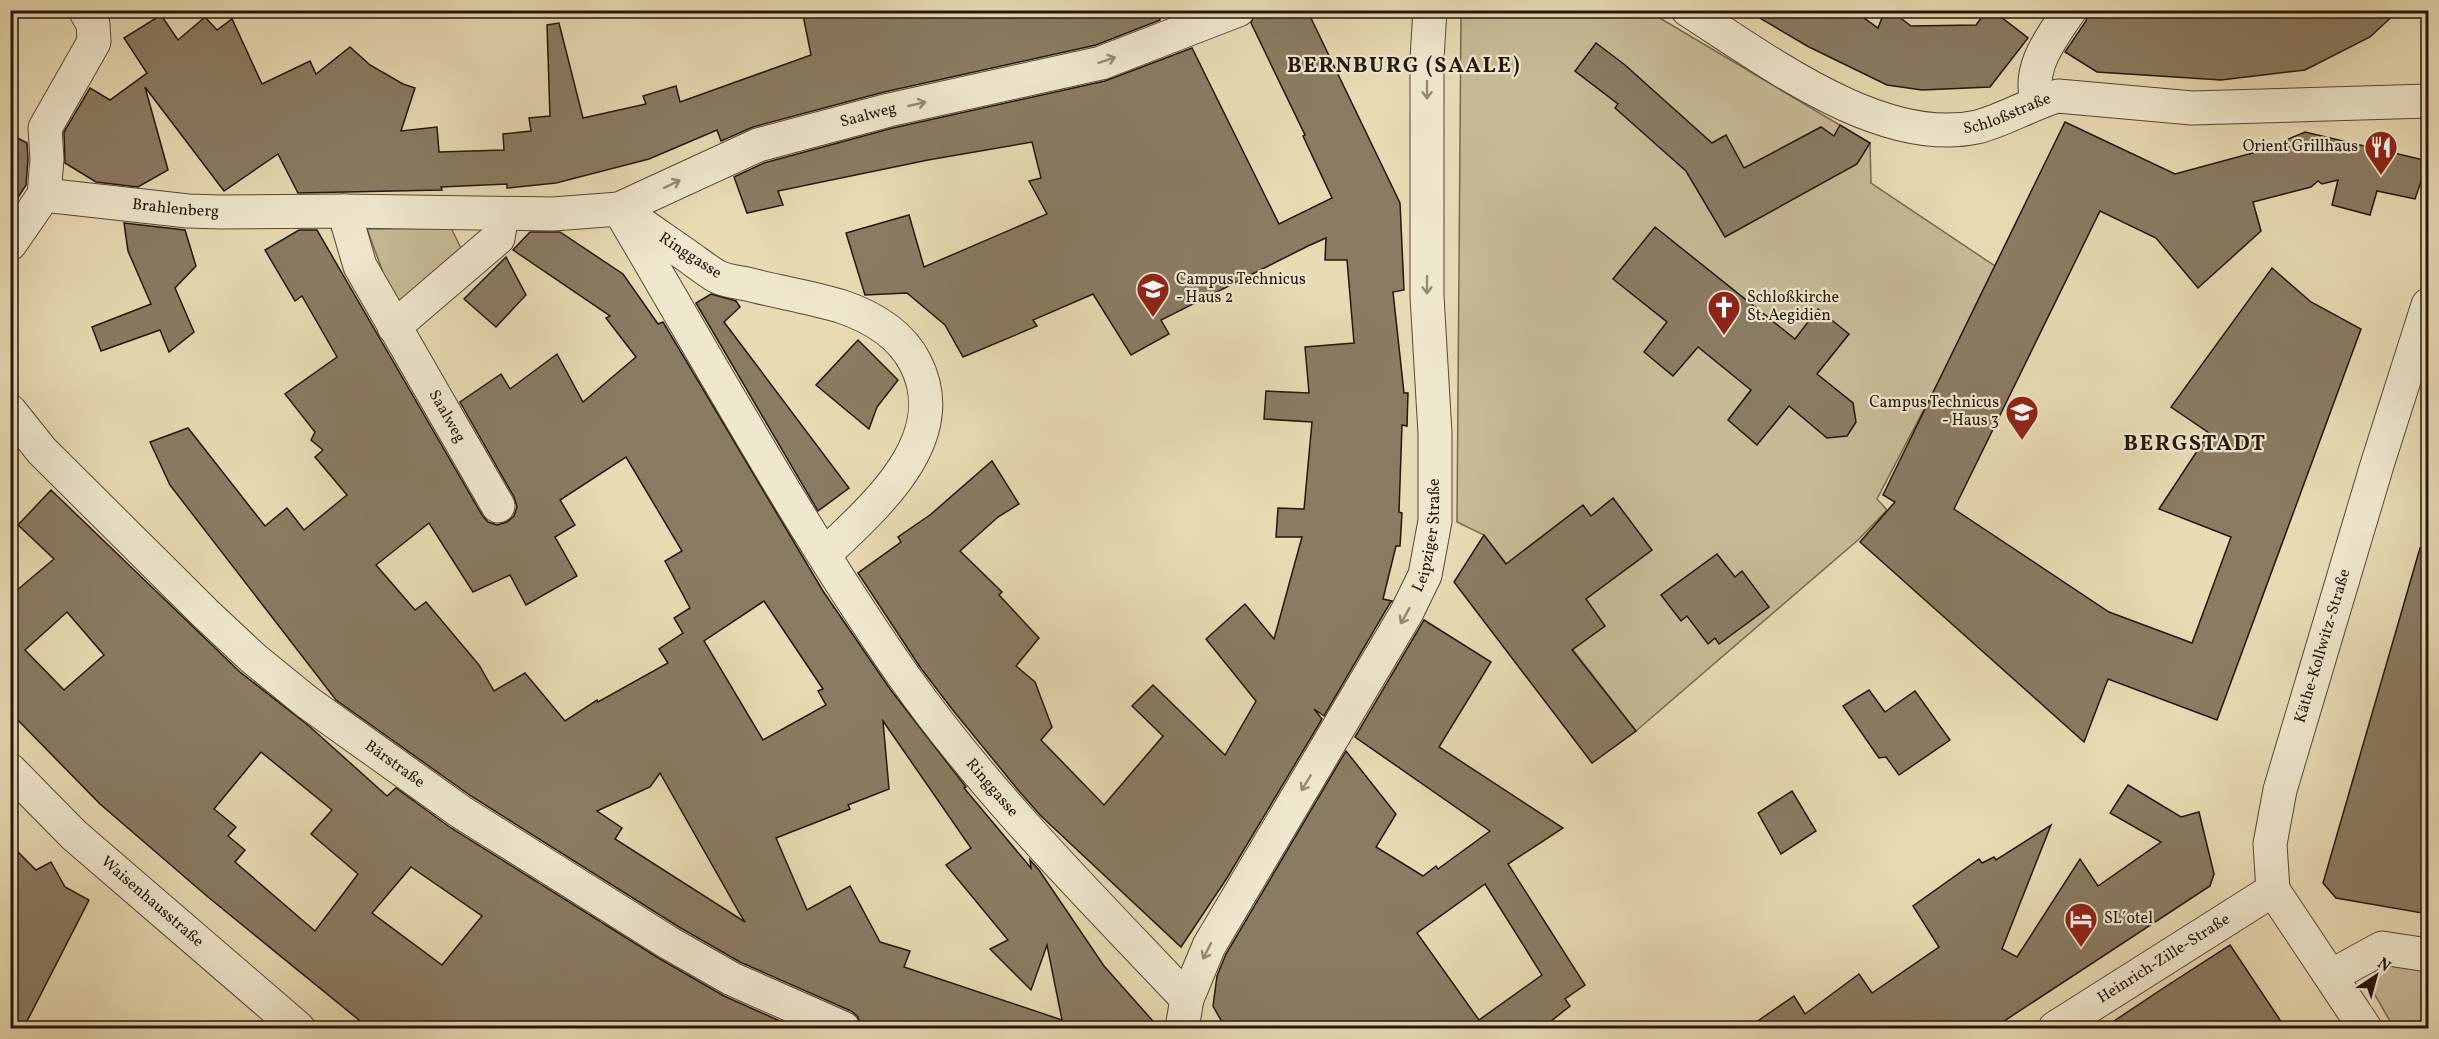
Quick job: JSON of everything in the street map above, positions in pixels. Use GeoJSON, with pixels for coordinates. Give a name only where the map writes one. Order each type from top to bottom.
{"type":"FeatureCollection","features":[{"type":"Feature","properties":{"kind":"street"},"geometry":{"type":"LineString","coordinates":[[10,244],[44,195],[47,159],[45,128],[94,42],[93,24],[85,10]]}},
{"type":"Feature","properties":{"kind":"street","name":"Saalweg"},"geometry":{"type":"LineString","coordinates":[[306,212],[553,214],[619,208],[758,145],[889,110],[1101,63],[1238,10]]}},
{"type":"Feature","properties":{"kind":"street","name":"Schloßstraße"},"geometry":{"type":"LineString","coordinates":[[1688,10],[1798,79],[1851,108],[1899,123],[1940,131],[1978,126],[2058,96],[2192,108],[2428,101]]}},
{"type":"Feature","properties":{"kind":"street"},"geometry":{"type":"LineString","coordinates":[[2038,102],[2033,89],[2035,73],[2045,51],[2070,10]]}},
{"type":"Feature","properties":{"kind":"street","name":"Leipziger Straße"},"geometry":{"type":"LineString","coordinates":[[1184,1014],[1209,946],[1407,612],[1425,575],[1435,521],[1435,434],[1427,296],[1429,21]]}},
{"type":"Feature","properties":{"kind":"street","name":"Brahlenberg"},"geometry":{"type":"LineString","coordinates":[[44,195],[188,211],[306,212]]}},
{"type":"Feature","properties":{"kind":"street","name":"Ringgasse"},"geometry":{"type":"LineString","coordinates":[[619,208],[718,277],[840,306],[860,314],[890,332],[903,344],[912,357],[924,378],[927,402],[916,449],[904,470],[867,514],[824,555]]}},
{"type":"Feature","properties":{"kind":"street","name":"Ringgasse"},"geometry":{"type":"LineString","coordinates":[[619,208],[824,555],[906,680],[990,786],[1184,1014]]}},
{"type":"Feature","properties":{"kind":"street","name":"Saalweg"},"geometry":{"type":"LineString","coordinates":[[344,211],[360,266],[498,506]]}},
{"type":"Feature","properties":{"kind":"street"},"geometry":{"type":"LineString","coordinates":[[394,327],[498,238],[502,214]]}},
{"type":"Feature","properties":{"kind":"street","name":"Käthe-Kollwitz-Straße"},"geometry":{"type":"LineString","coordinates":[[2273,890],[2270,844],[2280,790],[2377,465],[2428,306]]}},
{"type":"Feature","properties":{"kind":"street","name":"Bärstraße"},"geometry":{"type":"LineString","coordinates":[[10,411],[42,451],[206,614],[307,702],[461,812],[669,943],[732,979],[843,1029]]}},
{"type":"Feature","properties":{"kind":"street","name":"Waisenhausstraße"},"geometry":{"type":"LineString","coordinates":[[10,770],[74,835],[298,1029]]}},
{"type":"Feature","properties":{"kind":"street"},"geometry":{"type":"LineString","coordinates":[[2273,890],[2365,1029]]}},
{"type":"Feature","properties":{"kind":"street","name":"Heinrich-Zille-Straße"},"geometry":{"type":"LineString","coordinates":[[2055,1029],[2273,890]]}},
{"type":"Feature","properties":{"kind":"street"},"geometry":{"type":"LineString","coordinates":[[2331,976],[2382,948],[2428,955]]}},
{"type":"Feature","properties":{"kind":"shaded area"},"geometry":{"type":"Polygon","coordinates":[[[1461,11],[1648,11],[1870,143],[1871,183],[1998,268],[1877,499],[1887,510],[1858,540],[1636,731],[1484,535],[1457,522],[1461,11]]]}},
{"type":"Feature","properties":{"kind":"shaded area"},"geometry":{"type":"Polygon","coordinates":[[[451,228],[462,250],[395,305],[367,229],[451,228]]]}},
{"type":"Feature","properties":{"kind":"shaded area"},"geometry":{"type":"Polygon","coordinates":[[[2388,962],[2428,965],[2428,1028],[2394,1028],[2371,988],[2375,971],[2388,962]]]}},
{"type":"Feature","properties":{"kind":"building"},"geometry":{"type":"Polygon","coordinates":[[[802,10],[1157,10],[1160,20],[1096,45],[884,92],[753,127],[721,141],[717,130],[649,159],[556,183],[507,188],[507,184],[441,187],[442,190],[298,193],[278,154],[224,191],[145,87],[168,170],[138,187],[96,182],[65,163],[64,132],[90,88],[110,100],[147,73],[124,38],[161,15],[178,40],[205,17],[217,30],[232,19],[262,84],[310,61],[316,74],[350,47],[370,65],[403,84],[415,88],[401,131],[437,127],[439,152],[504,150],[503,134],[531,131],[529,118],[550,116],[547,25],[559,23],[583,118],[646,104],[643,96],[676,86],[680,102],[811,55],[802,10]]]}},
{"type":"Feature","properties":{"kind":"building"},"geometry":{"type":"Polygon","coordinates":[[[1256,10],[1307,10],[1400,203],[1404,290],[1393,292],[1404,393],[1408,393],[1407,426],[1402,425],[1400,546],[1396,546],[1383,599],[1392,601],[1324,716],[1314,709],[1322,719],[1227,878],[1181,947],[1041,816],[1019,791],[920,667],[858,573],[901,542],[898,537],[930,515],[992,461],[1019,504],[998,517],[960,551],[1002,592],[999,595],[1039,638],[1016,666],[1035,682],[1052,727],[1041,740],[1104,805],[1163,736],[1132,706],[1153,685],[1225,755],[1256,701],[1206,639],[1245,604],[1274,639],[1302,537],[1276,537],[1278,508],[1304,509],[1312,422],[1264,419],[1266,391],[1309,393],[1305,347],[1354,343],[1347,260],[1325,260],[1326,238],[1161,320],[1169,334],[1131,355],[1093,294],[1033,320],[1037,326],[963,357],[945,325],[907,293],[865,295],[846,233],[909,215],[924,267],[1047,214],[1029,181],[1041,178],[1032,142],[928,160],[778,191],[783,205],[747,213],[734,177],[764,163],[893,128],[1105,81],[1192,48],[1279,224],[1332,198],[1303,136],[1305,135],[1251,23],[1256,10]]]}},
{"type":"Feature","properties":{"kind":"building"},"geometry":{"type":"Polygon","coordinates":[[[1746,10],[1853,10],[1878,28],[1885,10],[1890,10],[1911,26],[1976,25],[1987,10],[1992,10],[2028,38],[1990,87],[1922,90],[1887,85],[1809,47],[1746,10]]]}},
{"type":"Feature","properties":{"kind":"building"},"geometry":{"type":"Polygon","coordinates":[[[2089,10],[2399,10],[2370,37],[2305,70],[2221,80],[2097,72],[2065,52],[2086,21],[2089,10]]]}},
{"type":"Feature","properties":{"kind":"building"},"geometry":{"type":"Polygon","coordinates":[[[1596,43],[1625,65],[1712,143],[1726,135],[1744,168],[1821,127],[1834,136],[1840,125],[1870,143],[1857,164],[1725,237],[1686,171],[1615,108],[1618,104],[1575,71],[1596,43]]]}},
{"type":"Feature","properties":{"kind":"building"},"geometry":{"type":"Polygon","coordinates":[[[2065,122],[2175,174],[2260,151],[2305,132],[2428,161],[2415,199],[2377,191],[2370,215],[2332,205],[2338,180],[2322,184],[2318,181],[2311,187],[2253,202],[2261,231],[2198,288],[2156,238],[2100,211],[1954,509],[2109,612],[2192,643],[2231,537],[2159,509],[2209,433],[2171,407],[2272,268],[2311,302],[2361,329],[2217,720],[2108,679],[2084,742],[1860,542],[1895,502],[1883,495],[2065,122]]]}},
{"type":"Feature","properties":{"kind":"building"},"geometry":{"type":"Polygon","coordinates":[[[10,134],[27,143],[28,159],[26,185],[10,210],[10,134]]]}},
{"type":"Feature","properties":{"kind":"building"},"geometry":{"type":"Polygon","coordinates":[[[124,223],[185,230],[196,266],[175,288],[194,332],[169,352],[160,330],[101,351],[92,327],[151,304],[128,251],[124,223]]]}},
{"type":"Feature","properties":{"kind":"building","name":"Schloßkirche St. Aegidien"},"geometry":{"type":"Polygon","coordinates":[[[1655,227],[1795,339],[1818,309],[1849,334],[1817,374],[1853,403],[1856,422],[1847,436],[1827,438],[1789,406],[1757,445],[1728,420],[1751,390],[1698,347],[1673,376],[1644,352],[1667,322],[1613,279],[1655,227]]]}},
{"type":"Feature","properties":{"kind":"building"},"geometry":{"type":"Polygon","coordinates":[[[299,230],[317,230],[482,515],[488,522],[497,525],[507,522],[514,516],[517,507],[514,497],[460,402],[501,374],[510,389],[557,354],[583,402],[636,357],[606,318],[610,316],[513,250],[530,232],[560,232],[623,274],[658,324],[663,322],[823,591],[890,689],[966,787],[964,788],[1031,868],[1030,860],[1039,870],[1104,966],[1160,1029],[861,1029],[858,1017],[851,1011],[740,962],[679,927],[471,796],[336,700],[170,485],[150,442],[188,428],[265,526],[287,508],[304,530],[347,495],[315,457],[323,450],[311,440],[315,432],[285,394],[337,357],[302,296],[295,301],[265,250],[299,230]],[[626,457],[560,500],[575,525],[555,537],[577,576],[526,605],[510,575],[473,592],[429,523],[376,565],[415,610],[426,602],[479,665],[494,691],[525,673],[565,721],[597,700],[598,702],[668,663],[659,649],[683,633],[674,618],[690,608],[665,561],[682,551],[626,457]],[[764,601],[704,641],[763,740],[826,705],[818,691],[823,689],[764,601]],[[883,721],[889,789],[848,805],[850,809],[776,838],[807,910],[850,886],[880,942],[910,951],[904,967],[1062,1020],[1047,945],[1031,990],[990,949],[1008,940],[946,865],[971,848],[883,721]],[[660,773],[650,787],[597,811],[622,828],[615,839],[745,922],[660,773]]]}},
{"type":"Feature","properties":{"kind":"building"},"geometry":{"type":"Polygon","coordinates":[[[506,257],[526,295],[496,327],[464,299],[506,257]]]}},
{"type":"Feature","properties":{"kind":"building"},"geometry":{"type":"Polygon","coordinates":[[[711,294],[736,301],[740,307],[724,322],[849,488],[818,511],[696,303],[711,294]]]}},
{"type":"Feature","properties":{"kind":"building"},"geometry":{"type":"Polygon","coordinates":[[[858,340],[898,380],[877,407],[869,429],[816,385],[858,340]]]}},
{"type":"Feature","properties":{"kind":"building"},"geometry":{"type":"Polygon","coordinates":[[[51,490],[240,672],[309,726],[387,796],[396,788],[451,828],[660,959],[724,996],[798,1029],[370,1029],[208,897],[100,804],[10,712],[10,596],[54,559],[18,525],[51,490]],[[67,612],[25,650],[64,690],[104,655],[67,612]],[[261,752],[214,809],[236,827],[228,836],[245,850],[235,862],[315,931],[358,874],[311,834],[332,810],[261,752]],[[411,867],[372,913],[442,965],[482,916],[411,867]]]}},
{"type":"Feature","properties":{"kind":"building"},"geometry":{"type":"Polygon","coordinates":[[[1613,498],[1652,550],[1586,599],[1605,626],[1572,650],[1636,731],[1592,763],[1454,582],[1484,535],[1506,564],[1583,505],[1591,516],[1613,498]]]}},
{"type":"Feature","properties":{"kind":"building"},"geometry":{"type":"Polygon","coordinates":[[[2420,548],[2428,549],[2428,890],[2422,913],[2336,898],[2323,883],[2420,548]]]}},
{"type":"Feature","properties":{"kind":"building"},"geometry":{"type":"Polygon","coordinates":[[[1717,554],[1735,577],[1742,571],[1769,607],[1719,644],[1715,638],[1708,644],[1687,616],[1681,621],[1661,595],[1717,554]]]}},
{"type":"Feature","properties":{"kind":"building"},"geometry":{"type":"Polygon","coordinates":[[[1424,620],[1491,662],[1439,747],[1563,828],[1508,864],[1585,985],[1565,999],[1570,1006],[1541,1029],[1226,1029],[1213,1006],[1217,976],[1226,954],[1346,751],[1396,814],[1376,847],[1423,876],[1436,866],[1438,869],[1490,831],[1355,737],[1424,620]],[[1485,884],[1417,933],[1479,1020],[1542,975],[1485,884]]]}},
{"type":"Feature","properties":{"kind":"building"},"geometry":{"type":"Polygon","coordinates":[[[1869,690],[1885,712],[1915,691],[1950,740],[1899,775],[1886,757],[1879,758],[1843,706],[1869,690]]]}},
{"type":"Feature","properties":{"kind":"building"},"geometry":{"type":"Polygon","coordinates":[[[2128,785],[2181,817],[2199,812],[2214,874],[2210,886],[1992,1029],[1746,1029],[1794,996],[1805,1014],[1859,974],[1872,993],[1939,947],[1913,906],[1979,859],[1982,863],[1994,857],[1996,860],[2051,825],[2002,949],[2017,957],[2080,859],[2098,886],[2161,842],[2110,813],[2128,785]]]}},
{"type":"Feature","properties":{"kind":"building"},"geometry":{"type":"Polygon","coordinates":[[[1792,791],[1816,831],[1781,854],[1758,813],[1792,791]]]}},
{"type":"Feature","properties":{"kind":"building"},"geometry":{"type":"Polygon","coordinates":[[[10,844],[36,870],[51,862],[65,887],[89,900],[23,1029],[10,1029],[10,844]]]}},
{"type":"Feature","properties":{"kind":"building"},"geometry":{"type":"Polygon","coordinates":[[[2230,945],[2286,1029],[2102,1029],[2165,987],[2230,945]]]}},
{"type":"Feature","properties":{"kind":"place","name":"Orient Grillhaus"},"geometry":{"type":"Point","coordinates":[2381,176]}},
{"type":"Feature","properties":{"kind":"place","name":"Campus Technicus - Haus 2"},"geometry":{"type":"Point","coordinates":[1153,318]}},
{"type":"Feature","properties":{"kind":"place","name":"Schloßkirche St. Aegidien"},"geometry":{"type":"Point","coordinates":[1724,336]}},
{"type":"Feature","properties":{"kind":"place","name":"Campus Technicus - Haus 3"},"geometry":{"type":"Point","coordinates":[2022,441]}},
{"type":"Feature","properties":{"kind":"place","name":"SL´otel"},"geometry":{"type":"Point","coordinates":[2081,948]}},
{"type":"Feature","properties":{"kind":"district","name":"BERNBURG (SAALE)"},"geometry":{"type":"Point","coordinates":[1404,66]}},
{"type":"Feature","properties":{"kind":"district","name":"BERGSTADT"},"geometry":{"type":"Point","coordinates":[2195,444]}}]}
